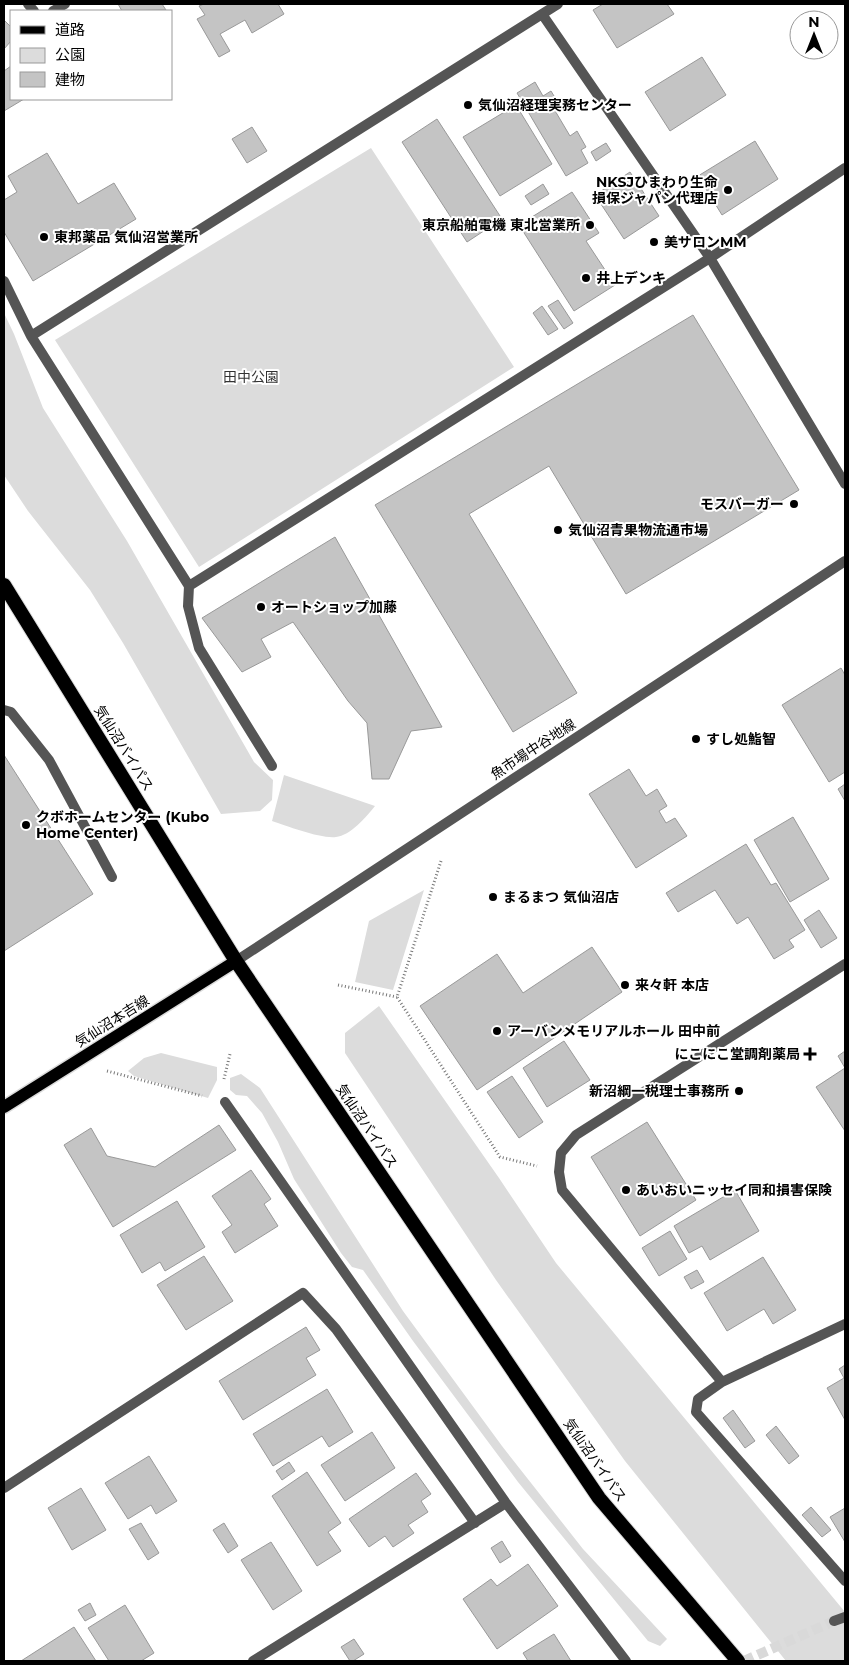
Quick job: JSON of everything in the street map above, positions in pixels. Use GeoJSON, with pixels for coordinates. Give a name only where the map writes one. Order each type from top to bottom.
{"type":"FeatureCollection","features":[{"type":"Feature","properties":{"kind":"highway","name":"気仙沼バイパス"},"geometry":{"type":"LineString","coordinates":[[4,584],[236,961],[599,1498],[738,1661]]}},
{"type":"Feature","properties":{"kind":"main road","name":"気仙沼本吉線"},"geometry":{"type":"LineString","coordinates":[[4,1107],[236,961]]}},
{"type":"Feature","properties":{"kind":"street"},"geometry":{"type":"LineString","coordinates":[[32,336],[558,4]]}},
{"type":"Feature","properties":{"kind":"street"},"geometry":{"type":"LineString","coordinates":[[542,14],[710,258],[845,484]]}},
{"type":"Feature","properties":{"kind":"street"},"geometry":{"type":"LineString","coordinates":[[189,586],[710,258],[845,168]]}},
{"type":"Feature","properties":{"kind":"street"},"geometry":{"type":"LineString","coordinates":[[4,280],[32,336],[189,586],[188,606],[198,648],[272,766]]}},
{"type":"Feature","properties":{"kind":"street","name":"魚市場中谷地線"},"geometry":{"type":"LineString","coordinates":[[236,961],[845,561]]}},
{"type":"Feature","properties":{"kind":"street"},"geometry":{"type":"LineString","coordinates":[[4,710],[11,712],[49,760],[112,877]]}},
{"type":"Feature","properties":{"kind":"street"},"geometry":{"type":"LineString","coordinates":[[722,1382],[562,1190],[559,1172],[561,1153],[576,1135],[845,964]]}},
{"type":"Feature","properties":{"kind":"street"},"geometry":{"type":"LineString","coordinates":[[225,1102],[506,1503],[626,1661]]}},
{"type":"Feature","properties":{"kind":"street"},"geometry":{"type":"LineString","coordinates":[[4,1488],[303,1293],[336,1329],[475,1523]]}},
{"type":"Feature","properties":{"kind":"street"},"geometry":{"type":"LineString","coordinates":[[845,1324],[722,1382],[698,1399],[696,1412],[845,1581]]}},
{"type":"Feature","properties":{"kind":"street"},"geometry":{"type":"LineString","coordinates":[[252,1661],[506,1503]]}},
{"type":"Feature","properties":{"kind":"street"},"geometry":{"type":"LineString","coordinates":[[834,1622],[845,1617]]}},
{"type":"Feature","properties":{"kind":"path"},"geometry":{"type":"LineString","coordinates":[[397,997],[441,861]]}},
{"type":"Feature","properties":{"kind":"path"},"geometry":{"type":"LineString","coordinates":[[338,985],[397,997],[500,1157],[559,1172]]}},
{"type":"Feature","properties":{"kind":"path"},"geometry":{"type":"LineString","coordinates":[[225,1102],[221,1089],[230,1054]]}},
{"type":"Feature","properties":{"kind":"path"},"geometry":{"type":"LineString","coordinates":[[104,1070],[225,1102]]}},
{"type":"Feature","properties":{"kind":"green space","name":"田中公園"},"geometry":{"type":"Polygon","coordinates":[[[371,148],[514,367],[199,567],[55,340],[371,148]]]}},
{"type":"Feature","properties":{"kind":"green space"},"geometry":{"type":"Polygon","coordinates":[[[4,313],[43,408],[127,541],[254,762],[273,780],[272,800],[260,811],[221,814],[123,643],[90,590],[28,511],[4,475],[4,313]]]}},
{"type":"Feature","properties":{"kind":"green space"},"geometry":{"type":"Polygon","coordinates":[[[284,775],[375,806],[363,820],[341,836],[330,837],[313,834],[286,826],[272,821],[284,775]]]}},
{"type":"Feature","properties":{"kind":"green space"},"geometry":{"type":"Polygon","coordinates":[[[424,890],[393,990],[355,982],[369,921],[424,890]]]}},
{"type":"Feature","properties":{"kind":"green space"},"geometry":{"type":"Polygon","coordinates":[[[379,1006],[556,1263],[845,1612],[845,1661],[786,1661],[625,1461],[496,1280],[345,1053],[345,1033],[379,1006]]]}},
{"type":"Feature","properties":{"kind":"green space"},"geometry":{"type":"Polygon","coordinates":[[[161,1053],[217,1067],[217,1080],[208,1098],[134,1076],[128,1071],[144,1058],[161,1053]]]}},
{"type":"Feature","properties":{"kind":"green space"},"geometry":{"type":"Polygon","coordinates":[[[241,1074],[260,1088],[403,1311],[502,1446],[583,1549],[667,1639],[660,1646],[648,1641],[518,1482],[413,1341],[363,1270],[352,1267],[341,1253],[294,1179],[278,1142],[262,1113],[247,1096],[236,1095],[230,1090],[230,1078],[241,1074]]]}},
{"type":"Feature","properties":{"kind":"building"},"geometry":{"type":"Polygon","coordinates":[[[118,4],[162,4],[166,10],[121,10],[118,4]]]}},
{"type":"Feature","properties":{"kind":"building"},"geometry":{"type":"Polygon","coordinates":[[[204,4],[278,4],[284,14],[252,33],[245,20],[220,34],[230,51],[219,57],[197,19],[205,15],[199,6],[204,4]]]}},
{"type":"Feature","properties":{"kind":"building"},"geometry":{"type":"Polygon","coordinates":[[[603,4],[667,4],[674,14],[617,48],[593,10],[603,4]]]}},
{"type":"Feature","properties":{"kind":"building"},"geometry":{"type":"Polygon","coordinates":[[[4,20],[10,26],[10,42],[4,49],[4,20]]]}},
{"type":"Feature","properties":{"kind":"building"},"geometry":{"type":"Polygon","coordinates":[[[702,57],[726,95],[670,131],[645,92],[702,57]]]}},
{"type":"Feature","properties":{"kind":"building"},"geometry":{"type":"Polygon","coordinates":[[[10,67],[10,100],[22,100],[4,111],[4,71],[10,67]]]}},
{"type":"Feature","properties":{"kind":"building"},"geometry":{"type":"Polygon","coordinates":[[[535,82],[543,96],[551,91],[560,106],[554,109],[570,136],[577,131],[586,147],[581,150],[588,163],[566,176],[517,93],[535,82]]]}},
{"type":"Feature","properties":{"kind":"building"},"geometry":{"type":"Polygon","coordinates":[[[516,105],[552,164],[500,196],[463,137],[516,105]]]}},
{"type":"Feature","properties":{"kind":"building"},"geometry":{"type":"Polygon","coordinates":[[[437,119],[502,219],[467,242],[402,142],[437,119]]]}},
{"type":"Feature","properties":{"kind":"building"},"geometry":{"type":"Polygon","coordinates":[[[252,127],[267,151],[247,163],[232,139],[252,127]]]}},
{"type":"Feature","properties":{"kind":"building"},"geometry":{"type":"Polygon","coordinates":[[[755,141],[778,179],[722,215],[698,176],[755,141]]]}},
{"type":"Feature","properties":{"kind":"building"},"geometry":{"type":"Polygon","coordinates":[[[606,143],[611,151],[596,161],[591,152],[606,143]]]}},
{"type":"Feature","properties":{"kind":"building"},"geometry":{"type":"Polygon","coordinates":[[[47,153],[78,204],[114,183],[136,219],[33,281],[4,232],[4,200],[17,192],[8,176],[47,153]]]}},
{"type":"Feature","properties":{"kind":"building"},"geometry":{"type":"Polygon","coordinates":[[[630,172],[659,216],[624,239],[595,195],[630,172]]]}},
{"type":"Feature","properties":{"kind":"building"},"geometry":{"type":"Polygon","coordinates":[[[543,184],[549,194],[531,205],[525,196],[543,184]]]}},
{"type":"Feature","properties":{"kind":"building"},"geometry":{"type":"Polygon","coordinates":[[[572,192],[599,233],[586,241],[615,285],[574,311],[519,225],[572,192]]]}},
{"type":"Feature","properties":{"kind":"building"},"geometry":{"type":"Polygon","coordinates":[[[558,300],[573,323],[564,329],[548,306],[558,300]]]}},
{"type":"Feature","properties":{"kind":"building"},"geometry":{"type":"Polygon","coordinates":[[[542,306],[558,329],[548,335],[533,313],[542,306]]]}},
{"type":"Feature","properties":{"kind":"building"},"geometry":{"type":"Polygon","coordinates":[[[693,315],[799,490],[626,594],[549,466],[469,514],[577,693],[513,732],[375,505],[693,315]]]}},
{"type":"Feature","properties":{"kind":"building"},"geometry":{"type":"Polygon","coordinates":[[[335,537],[442,727],[411,731],[389,779],[372,779],[367,723],[348,701],[293,622],[261,639],[271,657],[242,672],[202,618],[335,537]]]}},
{"type":"Feature","properties":{"kind":"building"},"geometry":{"type":"Polygon","coordinates":[[[841,668],[845,675],[845,772],[829,782],[782,705],[841,668]]]}},
{"type":"Feature","properties":{"kind":"building","name":"クボホームセンター (Kubo Home Center)"},"geometry":{"type":"Polygon","coordinates":[[[4,755],[93,894],[4,951],[4,755]]]}},
{"type":"Feature","properties":{"kind":"building"},"geometry":{"type":"Polygon","coordinates":[[[629,769],[646,796],[657,789],[667,806],[659,811],[666,823],[675,818],[687,836],[636,868],[589,794],[629,769]]]}},
{"type":"Feature","properties":{"kind":"building"},"geometry":{"type":"Polygon","coordinates":[[[845,784],[845,801],[838,789],[845,784]]]}},
{"type":"Feature","properties":{"kind":"building"},"geometry":{"type":"Polygon","coordinates":[[[793,817],[829,879],[790,902],[754,840],[793,817]]]}},
{"type":"Feature","properties":{"kind":"building"},"geometry":{"type":"Polygon","coordinates":[[[746,844],[771,885],[776,883],[805,930],[789,940],[794,947],[774,959],[748,917],[737,924],[715,890],[678,912],[666,893],[746,844]]]}},
{"type":"Feature","properties":{"kind":"building"},"geometry":{"type":"Polygon","coordinates":[[[819,910],[837,938],[821,948],[804,920],[819,910]]]}},
{"type":"Feature","properties":{"kind":"building"},"geometry":{"type":"Polygon","coordinates":[[[592,947],[622,992],[477,1090],[420,1006],[497,954],[523,993],[592,947]]]}},
{"type":"Feature","properties":{"kind":"building"},"geometry":{"type":"Polygon","coordinates":[[[564,1041],[590,1080],[547,1107],[523,1068],[564,1041]]]}},
{"type":"Feature","properties":{"kind":"building"},"geometry":{"type":"Polygon","coordinates":[[[845,1051],[845,1068],[838,1056],[845,1051]]]}},
{"type":"Feature","properties":{"kind":"building"},"geometry":{"type":"Polygon","coordinates":[[[845,1068],[845,1131],[816,1087],[845,1068]]]}},
{"type":"Feature","properties":{"kind":"building"},"geometry":{"type":"Polygon","coordinates":[[[512,1076],[543,1122],[519,1138],[487,1092],[512,1076]]]}},
{"type":"Feature","properties":{"kind":"building"},"geometry":{"type":"Polygon","coordinates":[[[647,1122],[696,1200],[640,1236],[591,1157],[647,1122]]]}},
{"type":"Feature","properties":{"kind":"building"},"geometry":{"type":"Polygon","coordinates":[[[219,1125],[236,1150],[113,1227],[64,1145],[91,1128],[107,1156],[155,1167],[219,1125]]]}},
{"type":"Feature","properties":{"kind":"building"},"geometry":{"type":"Polygon","coordinates":[[[251,1170],[271,1199],[264,1204],[278,1226],[235,1253],[222,1232],[232,1225],[212,1196],[251,1170]]]}},
{"type":"Feature","properties":{"kind":"building"},"geometry":{"type":"Polygon","coordinates":[[[735,1190],[759,1231],[710,1260],[702,1246],[689,1253],[674,1226],[735,1190]]]}},
{"type":"Feature","properties":{"kind":"building"},"geometry":{"type":"Polygon","coordinates":[[[177,1201],[205,1247],[165,1271],[160,1262],[142,1273],[120,1235],[177,1201]]]}},
{"type":"Feature","properties":{"kind":"building"},"geometry":{"type":"Polygon","coordinates":[[[670,1231],[687,1259],[659,1276],[642,1248],[670,1231]]]}},
{"type":"Feature","properties":{"kind":"building"},"geometry":{"type":"Polygon","coordinates":[[[204,1256],[233,1301],[186,1330],[157,1285],[204,1256]]]}},
{"type":"Feature","properties":{"kind":"building"},"geometry":{"type":"Polygon","coordinates":[[[763,1257],[796,1310],[773,1324],[764,1309],[727,1331],[704,1293],[763,1257]]]}},
{"type":"Feature","properties":{"kind":"building"},"geometry":{"type":"Polygon","coordinates":[[[697,1270],[704,1282],[691,1289],[684,1277],[697,1270]]]}},
{"type":"Feature","properties":{"kind":"building"},"geometry":{"type":"Polygon","coordinates":[[[306,1327],[320,1350],[306,1358],[316,1375],[243,1420],[219,1381],[306,1327]]]}},
{"type":"Feature","properties":{"kind":"building"},"geometry":{"type":"Polygon","coordinates":[[[845,1365],[845,1420],[827,1388],[844,1378],[839,1369],[845,1365]]]}},
{"type":"Feature","properties":{"kind":"building"},"geometry":{"type":"Polygon","coordinates":[[[327,1389],[353,1432],[329,1447],[322,1436],[273,1466],[253,1434],[327,1389]]]}},
{"type":"Feature","properties":{"kind":"building"},"geometry":{"type":"Polygon","coordinates":[[[733,1410],[755,1441],[745,1448],[723,1418],[733,1410]]]}},
{"type":"Feature","properties":{"kind":"building"},"geometry":{"type":"Polygon","coordinates":[[[776,1426],[799,1456],[789,1464],[766,1435],[776,1426]]]}},
{"type":"Feature","properties":{"kind":"building"},"geometry":{"type":"Polygon","coordinates":[[[372,1432],[395,1468],[345,1501],[321,1465],[372,1432]]]}},
{"type":"Feature","properties":{"kind":"building"},"geometry":{"type":"Polygon","coordinates":[[[149,1456],[177,1501],[156,1514],[151,1505],[128,1519],[105,1483],[149,1456]]]}},
{"type":"Feature","properties":{"kind":"building"},"geometry":{"type":"Polygon","coordinates":[[[289,1462],[295,1471],[282,1480],[276,1471],[289,1462]]]}},
{"type":"Feature","properties":{"kind":"building"},"geometry":{"type":"Polygon","coordinates":[[[307,1472],[341,1523],[328,1532],[341,1551],[317,1566],[272,1496],[307,1472]]]}},
{"type":"Feature","properties":{"kind":"building"},"geometry":{"type":"Polygon","coordinates":[[[416,1473],[431,1494],[421,1501],[428,1512],[408,1525],[414,1533],[393,1547],[385,1536],[369,1547],[349,1519],[416,1473]]]}},
{"type":"Feature","properties":{"kind":"building"},"geometry":{"type":"Polygon","coordinates":[[[81,1488],[106,1530],[72,1550],[48,1508],[81,1488]]]}},
{"type":"Feature","properties":{"kind":"building"},"geometry":{"type":"Polygon","coordinates":[[[811,1507],[831,1530],[822,1537],[802,1515],[811,1507]]]}},
{"type":"Feature","properties":{"kind":"building"},"geometry":{"type":"Polygon","coordinates":[[[845,1508],[845,1542],[830,1517],[845,1508]]]}},
{"type":"Feature","properties":{"kind":"building"},"geometry":{"type":"Polygon","coordinates":[[[141,1523],[159,1553],[148,1560],[129,1529],[141,1523]]]}},
{"type":"Feature","properties":{"kind":"building"},"geometry":{"type":"Polygon","coordinates":[[[224,1523],[238,1546],[228,1553],[213,1530],[224,1523]]]}},
{"type":"Feature","properties":{"kind":"building"},"geometry":{"type":"Polygon","coordinates":[[[502,1541],[511,1556],[500,1563],[491,1548],[502,1541]]]}},
{"type":"Feature","properties":{"kind":"building"},"geometry":{"type":"Polygon","coordinates":[[[271,1542],[302,1591],[273,1610],[241,1560],[271,1542]]]}},
{"type":"Feature","properties":{"kind":"building"},"geometry":{"type":"Polygon","coordinates":[[[528,1564],[558,1606],[497,1649],[463,1599],[491,1579],[497,1586],[528,1564]]]}},
{"type":"Feature","properties":{"kind":"building"},"geometry":{"type":"Polygon","coordinates":[[[90,1603],[96,1615],[85,1621],[78,1610],[90,1603]]]}},
{"type":"Feature","properties":{"kind":"building"},"geometry":{"type":"Polygon","coordinates":[[[125,1605],[154,1653],[141,1661],[109,1661],[88,1628],[125,1605]]]}},
{"type":"Feature","properties":{"kind":"building"},"geometry":{"type":"Polygon","coordinates":[[[74,1627],[96,1661],[21,1661],[74,1627]]]}},
{"type":"Feature","properties":{"kind":"building"},"geometry":{"type":"Polygon","coordinates":[[[554,1634],[571,1661],[528,1661],[523,1653],[554,1634]]]}},
{"type":"Feature","properties":{"kind":"building"},"geometry":{"type":"Polygon","coordinates":[[[354,1639],[364,1654],[350,1661],[341,1647],[354,1639]]]}},
{"type":"Feature","properties":{"kind":"tunnel"},"geometry":{"type":"LineString","coordinates":[[744,1661],[834,1621]]}},
{"type":"Feature","properties":{"kind":"place","name":"気仙沼経理実務センター"},"geometry":{"type":"Point","coordinates":[468,105]}},
{"type":"Feature","properties":{"kind":"place","name":"NKSJひまわり生命 損保ジャパン代理店"},"geometry":{"type":"Point","coordinates":[728,190]}},
{"type":"Feature","properties":{"kind":"place","name":"東京船舶電機 東北営業所"},"geometry":{"type":"Point","coordinates":[590,225]}},
{"type":"Feature","properties":{"kind":"place","name":"東邦薬品 気仙沼営業所"},"geometry":{"type":"Point","coordinates":[44,237]}},
{"type":"Feature","properties":{"kind":"place","name":"美サロンMM"},"geometry":{"type":"Point","coordinates":[654,242]}},
{"type":"Feature","properties":{"kind":"place","name":"井上デンキ"},"geometry":{"type":"Point","coordinates":[586,278]}},
{"type":"Feature","properties":{"kind":"place","name":"モスバーガー"},"geometry":{"type":"Point","coordinates":[794,504]}},
{"type":"Feature","properties":{"kind":"place","name":"気仙沼青果物流通市場"},"geometry":{"type":"Point","coordinates":[558,530]}},
{"type":"Feature","properties":{"kind":"place","name":"オートショップ加藤"},"geometry":{"type":"Point","coordinates":[261,607]}},
{"type":"Feature","properties":{"kind":"place","name":"すし処鮨智"},"geometry":{"type":"Point","coordinates":[696,739]}},
{"type":"Feature","properties":{"kind":"place","name":"クボホームセンター (Kubo Home Center)"},"geometry":{"type":"Point","coordinates":[26,825]}},
{"type":"Feature","properties":{"kind":"place","name":"まるまつ 気仙沼店"},"geometry":{"type":"Point","coordinates":[493,897]}},
{"type":"Feature","properties":{"kind":"place","name":"来々軒 本店"},"geometry":{"type":"Point","coordinates":[625,985]}},
{"type":"Feature","properties":{"kind":"place","name":"アーバンメモリアルホール 田中前"},"geometry":{"type":"Point","coordinates":[497,1031]}},
{"type":"Feature","properties":{"kind":"place","name":"にこにこ堂調剤薬局"},"geometry":{"type":"Point","coordinates":[810,1054]}},
{"type":"Feature","properties":{"kind":"place","name":"新沼綱一税理士事務所"},"geometry":{"type":"Point","coordinates":[739,1091]}},
{"type":"Feature","properties":{"kind":"place","name":"あいおいニッセイ同和損害保険"},"geometry":{"type":"Point","coordinates":[626,1190]}}]}
